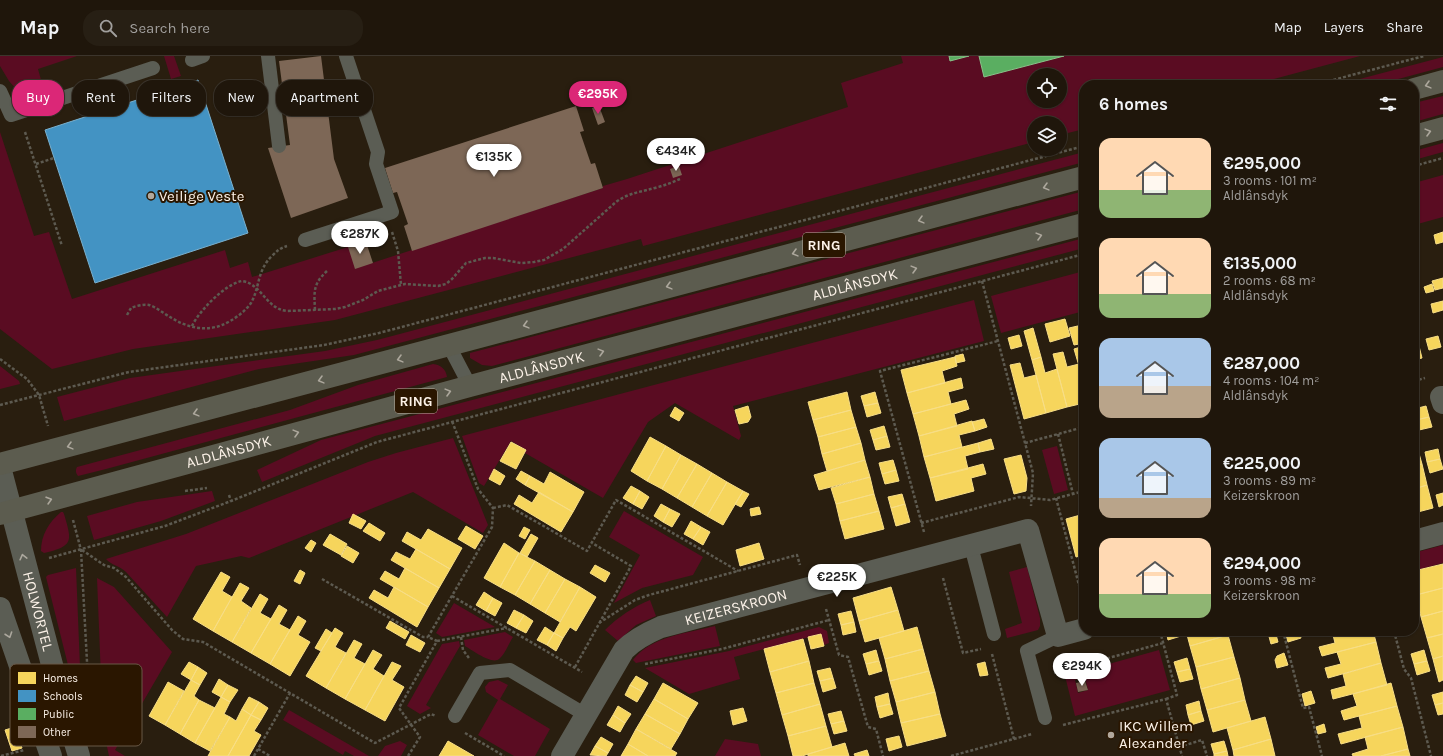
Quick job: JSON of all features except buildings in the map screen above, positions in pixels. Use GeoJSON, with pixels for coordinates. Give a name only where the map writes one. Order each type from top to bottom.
{"type":"FeatureCollection","features":[{"type":"Feature","properties":{"kind":"main road"},"geometry":{"type":"LineString","coordinates":[[1419,88],[1443,81]]}},
{"type":"Feature","properties":{"kind":"main road"},"geometry":{"type":"LineString","coordinates":[[1419,135],[1443,128]]}},
{"type":"Feature","properties":{"kind":"main road","name":"RING"},"geometry":{"type":"LineString","coordinates":[[0,466],[563,314],[1079,178]]}},
{"type":"Feature","properties":{"kind":"main road","name":"ALDLÂNSDYK"},"geometry":{"type":"LineString","coordinates":[[6,512],[470,386],[1079,225]]}},
{"type":"Feature","properties":{"kind":"street"},"geometry":{"type":"LineString","coordinates":[[1443,397],[1443,403]]}},
{"type":"Feature","properties":{"kind":"street","name":"HOLWORTEL"},"geometry":{"type":"LineString","coordinates":[[0,466],[6,512],[51,664]]}},
{"type":"Feature","properties":{"kind":"street"},"geometry":{"type":"LineString","coordinates":[[1028,530],[1058,636],[1079,630]]}},
{"type":"Feature","properties":{"kind":"street","name":"KEIZERSKROON"},"geometry":{"type":"LineString","coordinates":[[562,756],[619,658],[632,643],[651,631],[661,627],[1028,530]]}},
{"type":"Feature","properties":{"kind":"street"},"geometry":{"type":"LineString","coordinates":[[1419,540],[1443,533]]}},
{"type":"Feature","properties":{"kind":"street"},"geometry":{"type":"LineString","coordinates":[[0,608],[19,664]]}},
{"type":"Feature","properties":{"kind":"street"},"geometry":{"type":"LineString","coordinates":[[48,746],[51,756]]}},
{"type":"Feature","properties":{"kind":"street","name":"HOLWORTEL"},"geometry":{"type":"LineString","coordinates":[[76,746],[79,756]]}},
{"type":"Feature","properties":{"kind":"lane"},"geometry":{"type":"LineString","coordinates":[[268,56],[279,146]]}},
{"type":"Feature","properties":{"kind":"lane"},"geometry":{"type":"LineString","coordinates":[[305,240],[392,212],[376,164],[378,152],[346,56]]}},
{"type":"Feature","properties":{"kind":"lane"},"geometry":{"type":"LineString","coordinates":[[64,97],[153,68]]}},
{"type":"Feature","properties":{"kind":"lane"},"geometry":{"type":"LineString","coordinates":[[0,91],[12,115]]}},
{"type":"Feature","properties":{"kind":"lane"},"geometry":{"type":"LineString","coordinates":[[449,346],[470,386]]}},
{"type":"Feature","properties":{"kind":"lane"},"geometry":{"type":"LineString","coordinates":[[971,546],[994,634]]}},
{"type":"Feature","properties":{"kind":"lane"},"geometry":{"type":"LineString","coordinates":[[1045,718],[1027,651],[1058,636]]}},
{"type":"Feature","properties":{"kind":"lane"},"geometry":{"type":"LineString","coordinates":[[455,716],[480,672],[510,670],[586,714]]}},
{"type":"Feature","properties":{"kind":"path"},"geometry":{"type":"LineString","coordinates":[[1333,80],[1424,56]]}},
{"type":"Feature","properties":{"kind":"path"},"geometry":{"type":"LineString","coordinates":[[20,116],[62,246]]}},
{"type":"Feature","properties":{"kind":"path"},"geometry":{"type":"LineString","coordinates":[[0,405],[129,372],[324,345],[379,333],[1079,147]]}},
{"type":"Feature","properties":{"kind":"path"},"geometry":{"type":"LineString","coordinates":[[36,164],[54,158]]}},
{"type":"Feature","properties":{"kind":"path"},"geometry":{"type":"LineString","coordinates":[[1419,165],[1443,158]]}},
{"type":"Feature","properties":{"kind":"path"},"geometry":{"type":"LineString","coordinates":[[192,326],[202,310],[210,302],[238,281],[248,281],[253,284],[268,301],[281,310],[335,309],[363,300],[378,291],[400,285],[438,286],[446,284],[466,263],[485,258],[521,263],[544,260],[563,249],[624,196],[660,187],[680,179]]}},
{"type":"Feature","properties":{"kind":"path"},"geometry":{"type":"LineString","coordinates":[[386,214],[398,251],[400,285]]}},
{"type":"Feature","properties":{"kind":"path"},"geometry":{"type":"LineString","coordinates":[[127,315],[131,308],[148,305],[172,318],[198,329],[212,328],[231,320],[250,304],[263,266],[275,253],[280,248],[305,240]]}},
{"type":"Feature","properties":{"kind":"path","name":"ALDLÂNSDYK"},"geometry":{"type":"LineString","coordinates":[[81,550],[165,526],[377,442],[1079,255]]}},
{"type":"Feature","properties":{"kind":"path"},"geometry":{"type":"LineString","coordinates":[[316,310],[314,290],[317,282],[327,271]]}},
{"type":"Feature","properties":{"kind":"path"},"geometry":{"type":"LineString","coordinates":[[982,281],[1033,473],[1028,530]]}},
{"type":"Feature","properties":{"kind":"path"},"geometry":{"type":"LineString","coordinates":[[930,556],[880,371],[998,341]]}},
{"type":"Feature","properties":{"kind":"path"},"geometry":{"type":"LineString","coordinates":[[0,359],[27,379],[39,395]]}},
{"type":"Feature","properties":{"kind":"path"},"geometry":{"type":"LineString","coordinates":[[428,637],[492,527],[493,508],[478,489],[452,421]]}},
{"type":"Feature","properties":{"kind":"path"},"geometry":{"type":"LineString","coordinates":[[1025,443],[1079,429]]}},
{"type":"Feature","properties":{"kind":"path"},"geometry":{"type":"LineString","coordinates":[[1058,434],[1073,494]]}},
{"type":"Feature","properties":{"kind":"path"},"geometry":{"type":"LineString","coordinates":[[921,523],[1019,497],[1050,500],[1079,492]]}},
{"type":"Feature","properties":{"kind":"path"},"geometry":{"type":"LineString","coordinates":[[229,495],[231,501]]}},
{"type":"Feature","properties":{"kind":"path"},"geometry":{"type":"LineString","coordinates":[[1056,498],[1079,585]]}},
{"type":"Feature","properties":{"kind":"path"},"geometry":{"type":"LineString","coordinates":[[493,508],[507,505],[587,551],[616,500],[738,571]]}},
{"type":"Feature","properties":{"kind":"path"},"geometry":{"type":"LineString","coordinates":[[574,667],[631,566],[592,543]]}},
{"type":"Feature","properties":{"kind":"path"},"geometry":{"type":"LineString","coordinates":[[81,550],[104,565],[114,568],[126,577],[172,630],[183,639],[203,642],[375,743],[432,714],[438,717]]}},
{"type":"Feature","properties":{"kind":"path"},"geometry":{"type":"LineString","coordinates":[[81,550],[87,664]]}},
{"type":"Feature","properties":{"kind":"path"},"geometry":{"type":"LineString","coordinates":[[599,623],[635,600],[649,595],[797,555],[829,620],[839,655],[848,657],[868,727],[876,729],[884,756]]}},
{"type":"Feature","properties":{"kind":"path"},"geometry":{"type":"LineString","coordinates":[[322,579],[423,637],[428,637],[437,641],[507,628]]}},
{"type":"Feature","properties":{"kind":"path"},"geometry":{"type":"LineString","coordinates":[[452,596],[604,684]]}},
{"type":"Feature","properties":{"kind":"path"},"geometry":{"type":"LineString","coordinates":[[619,658],[635,666],[722,649],[829,620]]}},
{"type":"Feature","properties":{"kind":"path"},"geometry":{"type":"LineString","coordinates":[[1062,725],[1178,696],[1161,636]]}},
{"type":"Feature","properties":{"kind":"path"},"geometry":{"type":"LineString","coordinates":[[1284,636],[1303,708],[1309,707],[1322,756]]}},
{"type":"Feature","properties":{"kind":"path"},"geometry":{"type":"LineString","coordinates":[[1395,636],[1404,669],[1410,678],[1431,756]]}},
{"type":"Feature","properties":{"kind":"path"},"geometry":{"type":"LineString","coordinates":[[461,637],[462,645]]}},
{"type":"Feature","properties":{"kind":"path"},"geometry":{"type":"LineString","coordinates":[[408,756],[420,737],[399,708],[437,641]]}},
{"type":"Feature","properties":{"kind":"path"},"geometry":{"type":"LineString","coordinates":[[1034,678],[1163,644]]}},
{"type":"Feature","properties":{"kind":"path"},"geometry":{"type":"LineString","coordinates":[[990,647],[1014,739]]}},
{"type":"Feature","properties":{"kind":"path"},"geometry":{"type":"LineString","coordinates":[[254,756],[290,693]]}},
{"type":"Feature","properties":{"kind":"path"},"geometry":{"type":"LineString","coordinates":[[1166,698],[1182,756]]}},
{"type":"Feature","properties":{"kind":"path"},"geometry":{"type":"LineString","coordinates":[[464,732],[504,756]]}},
{"type":"Feature","properties":{"kind":"path"},"geometry":{"type":"LineString","coordinates":[[951,756],[1034,733]]}},
{"type":"Feature","properties":{"kind":"path"},"geometry":{"type":"LineString","coordinates":[[1179,747],[1202,740],[1207,756]]}},
{"type":"Feature","properties":{"kind":"path"},"geometry":{"type":"LineString","coordinates":[[258,749],[270,756]]}},
{"type":"Feature","properties":{"kind":"shaded area"},"geometry":{"type":"Polygon","coordinates":[[[0,56],[77,56],[38,69],[41,80],[12,80],[12,84],[0,66],[0,56]]]}},
{"type":"Feature","properties":{"kind":"shaded area"},"geometry":{"type":"Polygon","coordinates":[[[164,56],[174,56],[181,76],[171,79],[164,56]]]}},
{"type":"Feature","properties":{"kind":"shaded area"},"geometry":{"type":"Polygon","coordinates":[[[901,56],[949,56],[951,61],[969,56],[979,56],[984,77],[1064,56],[1360,56],[1270,80],[1079,80],[1079,130],[1067,133],[1067,116],[1027,116],[1027,144],[643,246],[641,239],[335,320],[133,349],[52,369],[0,329],[0,132],[34,236],[49,232],[72,299],[225,250],[230,268],[248,262],[252,277],[364,242],[372,263],[603,188],[603,186],[848,107],[841,83],[903,63],[901,56]]]}},
{"type":"Feature","properties":{"kind":"shaded area"},"geometry":{"type":"Polygon","coordinates":[[[1443,57],[1443,67],[1395,80],[1356,80],[1443,57]]]}},
{"type":"Feature","properties":{"kind":"shaded area"},"geometry":{"type":"Polygon","coordinates":[[[1443,96],[1443,114],[1419,121],[1419,102],[1443,96]]]}},
{"type":"Feature","properties":{"kind":"shaded area"},"geometry":{"type":"Polygon","coordinates":[[[1443,143],[1443,152],[1419,159],[1419,150],[1443,143]]]}},
{"type":"Feature","properties":{"kind":"shaded area"},"geometry":{"type":"Polygon","coordinates":[[[1079,153],[1079,163],[354,355],[259,369],[64,421],[57,397],[130,378],[325,351],[377,340],[1079,153]]]}},
{"type":"Feature","properties":{"kind":"shaded area"},"geometry":{"type":"Polygon","coordinates":[[[1443,175],[1443,217],[1419,224],[1419,182],[1443,175]]]}},
{"type":"Feature","properties":{"kind":"shaded area"},"geometry":{"type":"Polygon","coordinates":[[[1079,192],[1079,210],[492,366],[482,365],[470,358],[470,353],[1079,192]]]}},
{"type":"Feature","properties":{"kind":"shaded area"},"geometry":{"type":"Polygon","coordinates":[[[1079,239],[1079,249],[375,436],[262,482],[257,470],[321,440],[1079,239]]]}},
{"type":"Feature","properties":{"kind":"shaded area"},"geometry":{"type":"Polygon","coordinates":[[[1079,272],[1079,312],[1001,333],[991,296],[1079,272]]]}},
{"type":"Feature","properties":{"kind":"shaded area"},"geometry":{"type":"Polygon","coordinates":[[[974,300],[984,341],[733,406],[741,436],[739,440],[675,403],[648,422],[603,498],[525,453],[526,450],[511,441],[484,486],[479,483],[462,436],[974,300]]]}},
{"type":"Feature","properties":{"kind":"shaded area"},"geometry":{"type":"Polygon","coordinates":[[[433,364],[443,368],[447,377],[106,469],[78,476],[76,473],[77,467],[290,410],[358,385],[433,364]]]}},
{"type":"Feature","properties":{"kind":"shaded area"},"geometry":{"type":"Polygon","coordinates":[[[0,366],[19,381],[20,384],[0,389],[0,366]]]}},
{"type":"Feature","properties":{"kind":"shaded area"},"geometry":{"type":"Polygon","coordinates":[[[453,438],[488,525],[483,533],[413,492],[249,558],[241,556],[196,566],[167,617],[126,572],[106,559],[186,534],[368,462],[453,438]]]}},
{"type":"Feature","properties":{"kind":"shaded area"},"geometry":{"type":"Polygon","coordinates":[[[1057,446],[1068,490],[1054,494],[1042,450],[1057,446]]]}},
{"type":"Feature","properties":{"kind":"shaded area"},"geometry":{"type":"Polygon","coordinates":[[[212,491],[215,501],[161,521],[94,540],[87,516],[137,502],[212,491]]]}},
{"type":"Feature","properties":{"kind":"shaded area"},"geometry":{"type":"Polygon","coordinates":[[[624,511],[703,557],[693,575],[642,588],[614,603],[640,555],[609,537],[624,511]]]}},
{"type":"Feature","properties":{"kind":"shaded area"},"geometry":{"type":"Polygon","coordinates":[[[61,512],[63,512],[67,523],[69,536],[68,541],[66,545],[61,548],[44,553],[41,551],[41,545],[46,529],[61,512]]]}},
{"type":"Feature","properties":{"kind":"shaded area"},"geometry":{"type":"Polygon","coordinates":[[[1443,545],[1443,563],[1419,570],[1419,552],[1443,545]]]}},
{"type":"Feature","properties":{"kind":"shaded area"},"geometry":{"type":"Polygon","coordinates":[[[1027,567],[1040,618],[1040,626],[1038,630],[1007,638],[1005,629],[1022,623],[1009,572],[1027,567]]]}},
{"type":"Feature","properties":{"kind":"shaded area"},"geometry":{"type":"Polygon","coordinates":[[[76,568],[80,664],[68,664],[46,577],[48,575],[76,568]]]}},
{"type":"Feature","properties":{"kind":"shaded area"},"geometry":{"type":"Polygon","coordinates":[[[97,578],[114,587],[172,652],[142,704],[142,664],[100,664],[97,578]]]}},
{"type":"Feature","properties":{"kind":"shaded area"},"geometry":{"type":"Polygon","coordinates":[[[650,600],[656,616],[636,625],[618,641],[605,630],[626,613],[650,600]]]}},
{"type":"Feature","properties":{"kind":"shaded area"},"geometry":{"type":"Polygon","coordinates":[[[454,603],[495,627],[442,637],[436,633],[454,603]]]}},
{"type":"Feature","properties":{"kind":"shaded area"},"geometry":{"type":"Polygon","coordinates":[[[715,626],[720,646],[636,663],[633,660],[641,652],[660,641],[715,626]]]}},
{"type":"Feature","properties":{"kind":"shaded area"},"geometry":{"type":"Polygon","coordinates":[[[819,627],[827,631],[829,643],[824,645],[821,634],[734,657],[740,679],[689,694],[645,668],[729,651],[819,627]]]}},
{"type":"Feature","properties":{"kind":"shaded area"},"geometry":{"type":"Polygon","coordinates":[[[505,632],[513,637],[499,659],[487,659],[465,646],[464,640],[505,632]]]}},
{"type":"Feature","properties":{"kind":"shaded area"},"geometry":{"type":"Polygon","coordinates":[[[459,641],[460,646],[426,705],[431,708],[420,714],[407,706],[442,644],[459,641]]]}},
{"type":"Feature","properties":{"kind":"shaded area"},"geometry":{"type":"Polygon","coordinates":[[[1159,650],[1170,690],[1075,716],[1065,676],[1076,673],[1078,679],[1075,680],[1078,693],[1088,690],[1085,678],[1082,678],[1080,672],[1159,650]]]}},
{"type":"Feature","properties":{"kind":"shaded area"},"geometry":{"type":"Polygon","coordinates":[[[498,680],[508,685],[500,699],[550,729],[535,756],[514,756],[478,735],[498,700],[486,692],[485,687],[489,682],[498,680]]]}},
{"type":"Feature","properties":{"kind":"shaded area"},"geometry":{"type":"Polygon","coordinates":[[[289,710],[369,756],[354,756],[345,751],[343,755],[283,720],[289,710]]]}},
{"type":"Feature","properties":{"kind":"shaded area"},"geometry":{"type":"Polygon","coordinates":[[[725,739],[758,744],[761,756],[715,756],[725,739]]]}},
{"type":"Feature","properties":{"kind":"shaded area"},"geometry":{"type":"Polygon","coordinates":[[[400,741],[407,745],[401,756],[378,756],[385,746],[400,741]]]}},
{"type":"Feature","properties":{"kind":"shaded area"},"geometry":{"type":"Polygon","coordinates":[[[107,746],[117,746],[115,750],[125,756],[109,756],[107,746]]]}},
{"type":"Feature","properties":{"kind":"place","name":"Veilige Veste"},"geometry":{"type":"Point","coordinates":[151,196]}},
{"type":"Feature","properties":{"kind":"place","name":"IKC Willem Alexander"},"geometry":{"type":"Point","coordinates":[1111,735]}}]}
